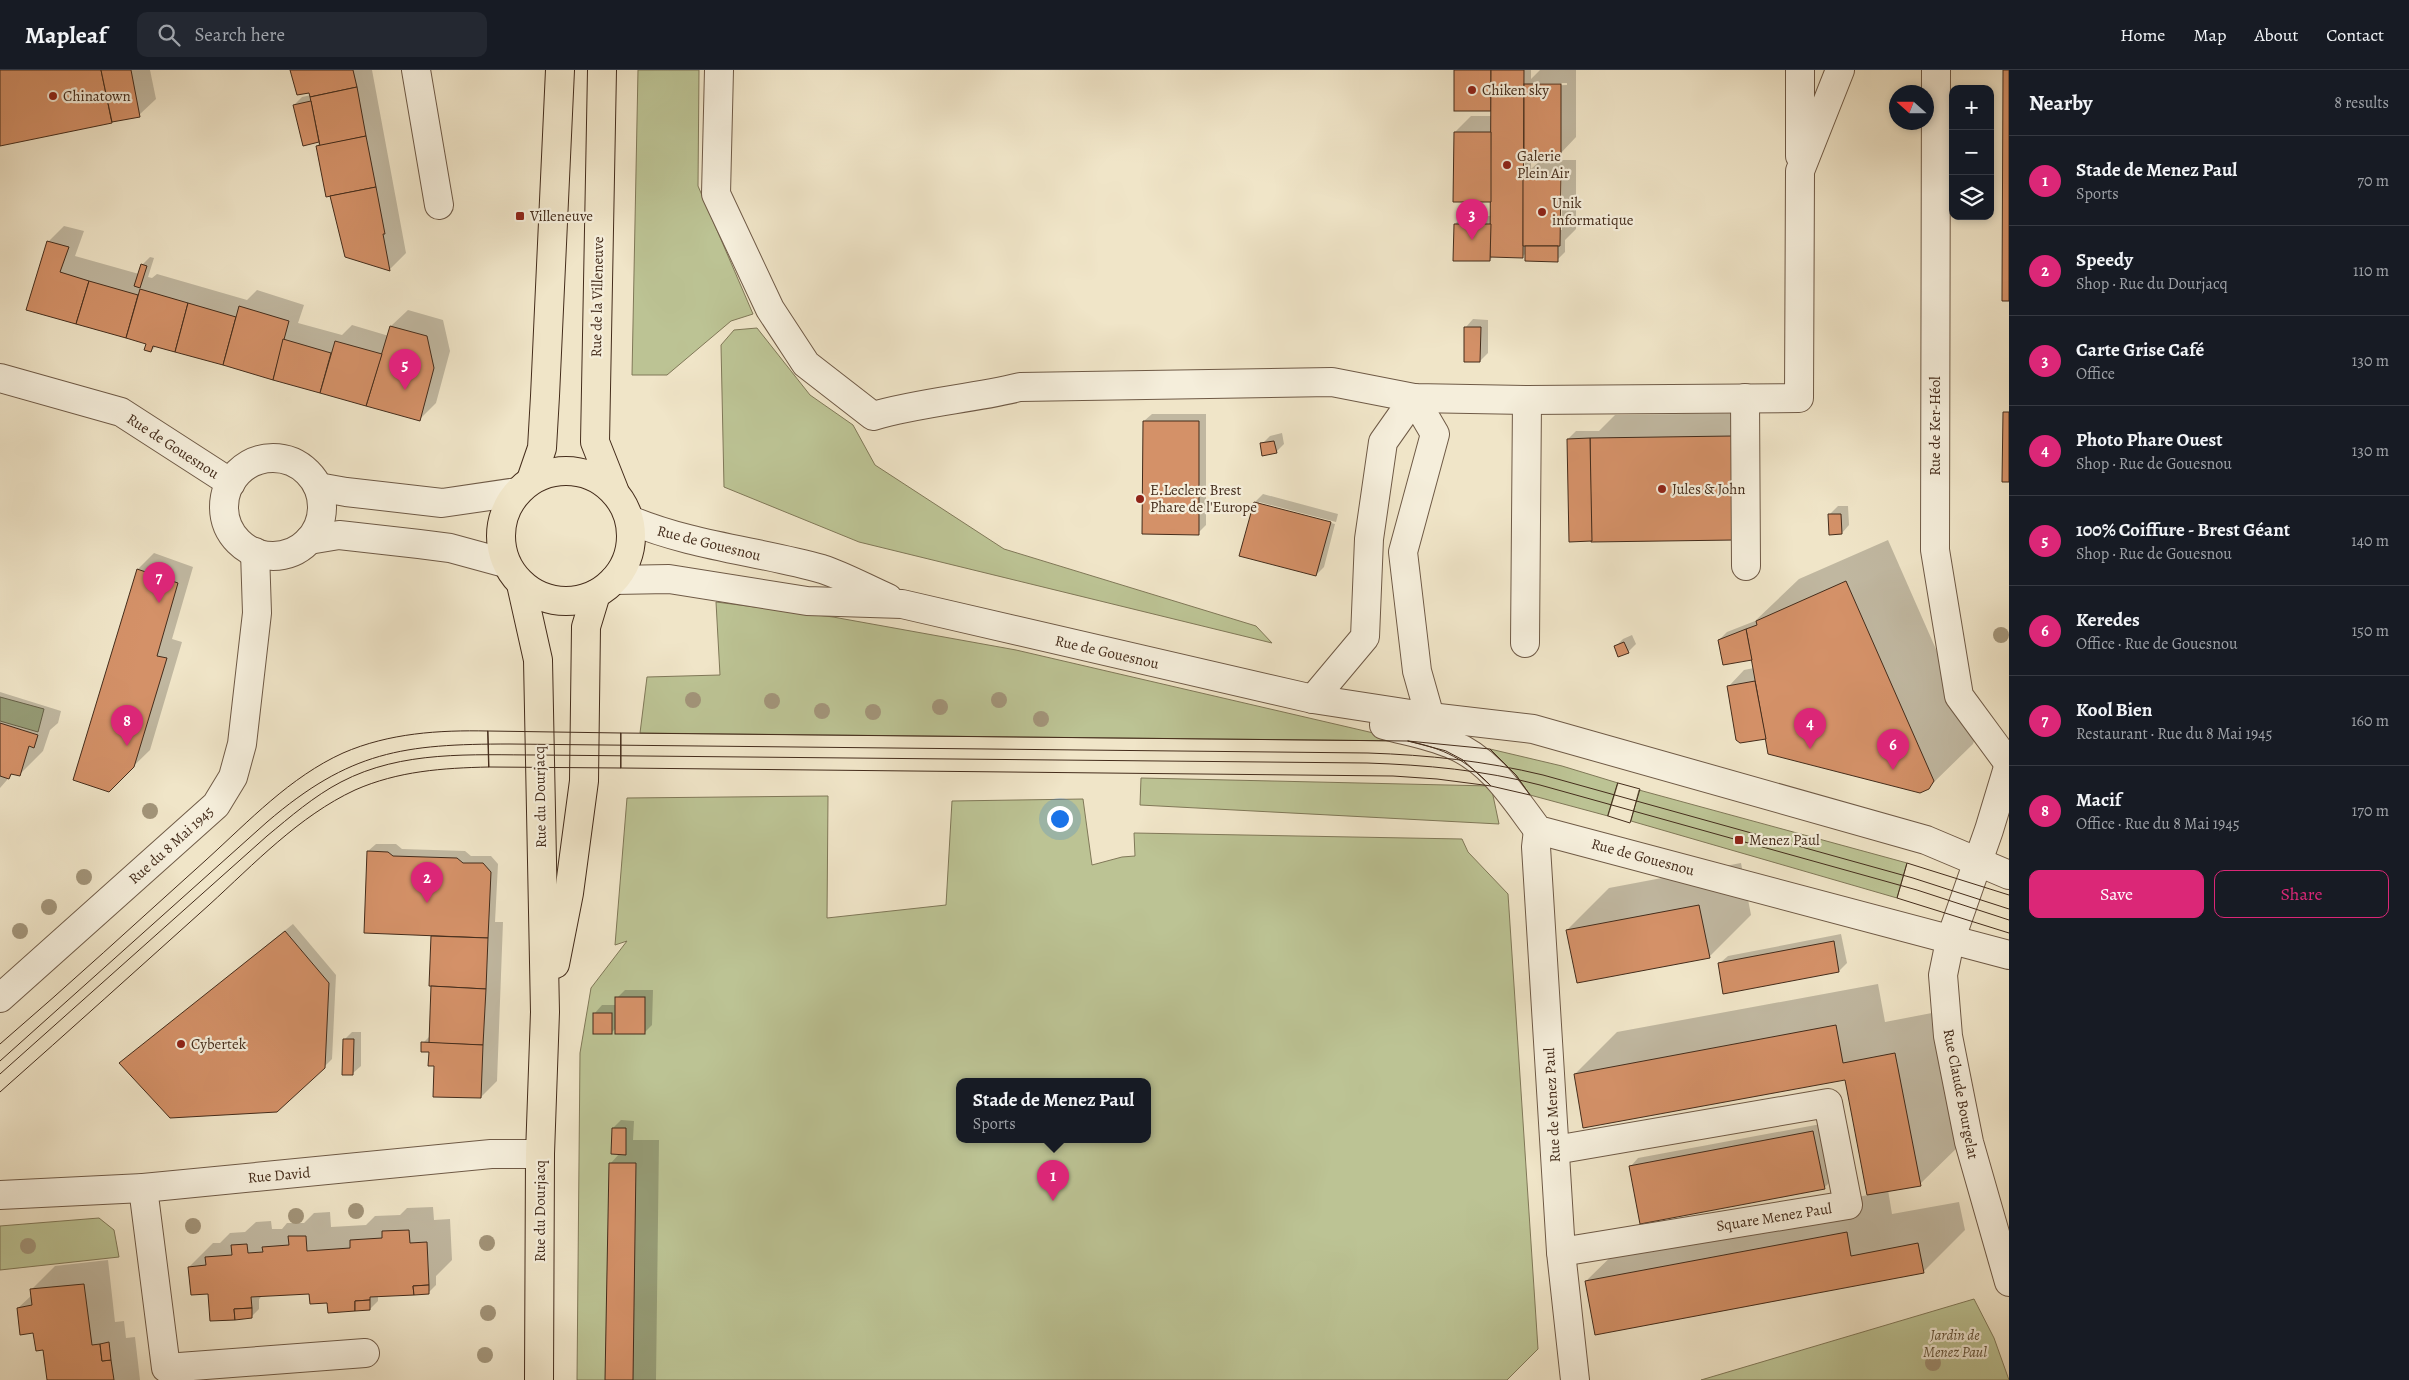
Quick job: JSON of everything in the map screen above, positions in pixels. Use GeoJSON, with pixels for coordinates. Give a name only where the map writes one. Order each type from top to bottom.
{"type":"FeatureCollection","features":[{"type":"Feature","properties":{"kind":"main road"},"geometry":{"type":"LineString","coordinates":[[524,486],[552,471],[574,470],[596,477],[614,490],[630,520],[632,541],[626,562],[605,587],[570,602],[544,598],[522,584],[506,563],[501,544],[501,526],[506,508],[524,486],[542,448],[560,70]]}},
{"type":"Feature","properties":{"kind":"main road","name":"Rue de la Villeneuve"},"geometry":{"type":"LineString","coordinates":[[602,70],[595,442],[614,490]]}},
{"type":"Feature","properties":{"kind":"main road","name":"Rue du Dourjacq"},"geometry":{"type":"LineString","coordinates":[[522,584],[538,660],[538,745],[545,1012],[540,1154],[539,1380]]}},
{"type":"Feature","properties":{"kind":"main road","name":"Rue du Dourjacq"},"geometry":{"type":"LineString","coordinates":[[545,1012],[569,893],[584,781],[586,626],[605,587]]}},
{"type":"Feature","properties":{"kind":"street"},"geometry":{"type":"LineString","coordinates":[[416,70],[438,205]]}},
{"type":"Feature","properties":{"kind":"street"},"geometry":{"type":"LineString","coordinates":[[719,70],[716,194],[770,309],[806,364],[873,416],[897,409],[986,395],[1020,387],[1332,382],[1414,398],[1527,400],[1799,398],[1800,70]]}},
{"type":"Feature","properties":{"kind":"street"},"geometry":{"type":"LineString","coordinates":[[1800,170],[1840,70]]}},
{"type":"Feature","properties":{"kind":"street","name":"Rue de Ker-Héol"},"geometry":{"type":"LineString","coordinates":[[1936,70],[1935,550],[1958,696],[2009,764],[1979,861],[1963,904]]}},
{"type":"Feature","properties":{"kind":"street","name":"Rue de Gouesnou"},"geometry":{"type":"LineString","coordinates":[[0,378],[121,412],[231,483]]}},
{"type":"Feature","properties":{"kind":"street"},"geometry":{"type":"LineString","coordinates":[[1312,699],[1365,637],[1369,539],[1383,442],[1414,398]]}},
{"type":"Feature","properties":{"kind":"street"},"geometry":{"type":"LineString","coordinates":[[1414,398],[1435,434],[1403,552],[1417,671],[1430,717]]}},
{"type":"Feature","properties":{"kind":"street"},"geometry":{"type":"LineString","coordinates":[[1745,398],[1746,566]]}},
{"type":"Feature","properties":{"kind":"street"},"geometry":{"type":"LineString","coordinates":[[1525,643],[1527,400]]}},
{"type":"Feature","properties":{"kind":"street"},"geometry":{"type":"LineString","coordinates":[[268,458],[283,459],[298,464],[309,474],[318,487],[322,500],[322,514],[317,528],[309,540],[298,549],[284,555],[269,556],[255,552],[241,544],[230,531],[225,515],[225,498],[231,483],[246,466],[268,458]]}},
{"type":"Feature","properties":{"kind":"street"},"geometry":{"type":"LineString","coordinates":[[318,487],[442,503],[524,486]]}},
{"type":"Feature","properties":{"kind":"street","name":"Rue de Gouesnou"},"geometry":{"type":"LineString","coordinates":[[630,520],[655,530],[691,540],[823,570],[902,604],[1312,699],[1430,717],[1534,729],[1926,840],[2009,874]]}},
{"type":"Feature","properties":{"kind":"street"},"geometry":{"type":"LineString","coordinates":[[309,540],[339,534],[450,548],[506,563]]}},
{"type":"Feature","properties":{"kind":"street","name":"Rue du 8 Mai 1945"},"geometry":{"type":"LineString","coordinates":[[0,998],[216,805],[233,777],[242,744],[257,613],[255,552]]}},
{"type":"Feature","properties":{"kind":"street","name":"Rue de Gouesnou"},"geometry":{"type":"LineString","coordinates":[[605,587],[669,579],[807,601],[902,604]]}},
{"type":"Feature","properties":{"kind":"street","name":"Rue de Gouesnou"},"geometry":{"type":"LineString","coordinates":[[1312,699],[1354,717],[1452,744],[1482,762],[1496,774],[1538,830],[2009,955]]}},
{"type":"Feature","properties":{"kind":"street","name":"Rue de Menez Paul"},"geometry":{"type":"LineString","coordinates":[[1538,830],[1536,847],[1561,1252],[1575,1380]]}},
{"type":"Feature","properties":{"kind":"street","name":"Rue Claude Bourgelat"},"geometry":{"type":"LineString","coordinates":[[1963,904],[1950,940],[1943,975],[1948,1036],[1969,1142],[2009,1282]]}},
{"type":"Feature","properties":{"kind":"street","name":"Square Menez Paul"},"geometry":{"type":"LineString","coordinates":[[1555,1150],[1828,1102],[1848,1205],[1561,1252]]}},
{"type":"Feature","properties":{"kind":"street","name":"Rue David"},"geometry":{"type":"LineString","coordinates":[[6,1191],[143,1188],[491,1154],[540,1154]]}},
{"type":"Feature","properties":{"kind":"street"},"geometry":{"type":"LineString","coordinates":[[143,1188],[166,1368],[365,1353]]}},
{"type":"Feature","properties":{"kind":"green space"},"geometry":{"type":"Polygon","coordinates":[[[638,70],[699,70],[698,186],[753,314],[731,321],[667,375],[632,375],[638,70]]]}},
{"type":"Feature","properties":{"kind":"green space"},"geometry":{"type":"Polygon","coordinates":[[[757,328],[810,395],[853,425],[875,465],[1004,549],[1256,626],[1272,643],[859,542],[724,487],[721,345],[734,330],[757,328]]]}},
{"type":"Feature","properties":{"kind":"green space"},"geometry":{"type":"Polygon","coordinates":[[[716,602],[833,617],[1016,650],[1408,741],[640,733],[647,677],[720,675],[716,602]]]}},
{"type":"Feature","properties":{"kind":"green space"},"geometry":{"type":"Polygon","coordinates":[[[0,697],[44,709],[38,732],[0,721],[0,697]]]}},
{"type":"Feature","properties":{"kind":"green space"},"geometry":{"type":"Polygon","coordinates":[[[1490,749],[1562,766],[1618,783],[1608,816],[1530,795],[1516,775],[1490,749]]]}},
{"type":"Feature","properties":{"kind":"green space"},"geometry":{"type":"Polygon","coordinates":[[[1141,778],[1491,786],[1499,824],[1140,805],[1141,778]]]}},
{"type":"Feature","properties":{"kind":"green space"},"geometry":{"type":"Polygon","coordinates":[[[1639,790],[1907,863],[1897,898],[1631,821],[1639,790]]]}},
{"type":"Feature","properties":{"kind":"green space"},"geometry":{"type":"Polygon","coordinates":[[[828,796],[827,918],[946,905],[952,801],[1083,799],[1092,865],[1122,857],[1135,856],[1134,833],[1462,839],[1468,852],[1508,894],[1538,1349],[1507,1380],[577,1380],[580,1053],[591,988],[627,941],[615,945],[627,798],[828,796]]]}},
{"type":"Feature","properties":{"kind":"green space"},"geometry":{"type":"Polygon","coordinates":[[[99,1218],[114,1230],[119,1257],[0,1270],[0,1226],[99,1218]]]}},
{"type":"Feature","properties":{"kind":"green space","name":"Jardin de Menez Paul"},"geometry":{"type":"Polygon","coordinates":[[[1974,1299],[1994,1338],[2009,1380],[1701,1380],[1974,1299]]]}},
{"type":"Feature","properties":{"kind":"building","name":"Chinatown"},"geometry":{"type":"Polygon","coordinates":[[[0,70],[101,70],[112,123],[0,146],[0,70]]]}},
{"type":"Feature","properties":{"kind":"building"},"geometry":{"type":"Polygon","coordinates":[[[101,70],[131,70],[140,117],[112,122],[101,70]]]}},
{"type":"Feature","properties":{"kind":"building"},"geometry":{"type":"Polygon","coordinates":[[[290,70],[353,70],[357,87],[310,97],[309,93],[297,95],[290,70]]]}},
{"type":"Feature","properties":{"kind":"building","name":"Chiken sky"},"geometry":{"type":"Polygon","coordinates":[[[1454,70],[1491,70],[1491,111],[1454,111],[1454,70]]]}},
{"type":"Feature","properties":{"kind":"building","name":"Galerie Plein Air"},"geometry":{"type":"Polygon","coordinates":[[[1491,70],[1524,70],[1523,258],[1490,257],[1491,70]]]}},
{"type":"Feature","properties":{"kind":"building"},"geometry":{"type":"Polygon","coordinates":[[[2003,70],[2009,70],[2009,301],[2002,301],[2003,70]]]}},
{"type":"Feature","properties":{"kind":"building"},"geometry":{"type":"Polygon","coordinates":[[[1524,84],[1561,84],[1561,155],[1524,155],[1524,84]]]}},
{"type":"Feature","properties":{"kind":"building"},"geometry":{"type":"Polygon","coordinates":[[[357,87],[366,136],[320,146],[310,97],[357,87]]]}},
{"type":"Feature","properties":{"kind":"building"},"geometry":{"type":"Polygon","coordinates":[[[311,101],[319,142],[303,146],[293,105],[311,101]]]}},
{"type":"Feature","properties":{"kind":"building"},"geometry":{"type":"Polygon","coordinates":[[[1454,132],[1491,132],[1491,202],[1453,202],[1454,132]]]}},
{"type":"Feature","properties":{"kind":"building"},"geometry":{"type":"Polygon","coordinates":[[[366,136],[376,187],[326,197],[316,146],[366,136]]]}},
{"type":"Feature","properties":{"kind":"building","name":"Unik informatique"},"geometry":{"type":"Polygon","coordinates":[[[1523,175],[1561,176],[1560,246],[1523,246],[1523,175]]]}},
{"type":"Feature","properties":{"kind":"building"},"geometry":{"type":"Polygon","coordinates":[[[376,187],[390,271],[345,257],[330,196],[376,187]]]}},
{"type":"Feature","properties":{"kind":"building"},"geometry":{"type":"Polygon","coordinates":[[[1454,224],[1491,224],[1490,261],[1453,261],[1454,224]]]}},
{"type":"Feature","properties":{"kind":"building"},"geometry":{"type":"Polygon","coordinates":[[[47,241],[69,247],[60,272],[89,281],[76,324],[26,310],[47,241]]]}},
{"type":"Feature","properties":{"kind":"building"},"geometry":{"type":"Polygon","coordinates":[[[1525,246],[1558,246],[1558,262],[1525,261],[1525,246]]]}},
{"type":"Feature","properties":{"kind":"building"},"geometry":{"type":"Polygon","coordinates":[[[141,264],[147,266],[140,288],[134,286],[141,264]]]}},
{"type":"Feature","properties":{"kind":"building"},"geometry":{"type":"Polygon","coordinates":[[[89,281],[138,295],[126,338],[76,324],[89,281]]]}},
{"type":"Feature","properties":{"kind":"building"},"geometry":{"type":"Polygon","coordinates":[[[140,289],[188,303],[175,352],[153,346],[151,352],[144,350],[146,344],[126,338],[140,289]]]}},
{"type":"Feature","properties":{"kind":"building"},"geometry":{"type":"Polygon","coordinates":[[[188,303],[236,317],[223,365],[175,352],[188,303]]]}},
{"type":"Feature","properties":{"kind":"building"},"geometry":{"type":"Polygon","coordinates":[[[239,306],[289,321],[273,380],[223,365],[239,306]]]}},
{"type":"Feature","properties":{"kind":"building"},"geometry":{"type":"Polygon","coordinates":[[[390,326],[427,336],[434,368],[420,421],[366,406],[390,326]]]}},
{"type":"Feature","properties":{"kind":"building"},"geometry":{"type":"Polygon","coordinates":[[[1464,327],[1481,327],[1480,362],[1464,362],[1464,327]]]}},
{"type":"Feature","properties":{"kind":"building"},"geometry":{"type":"Polygon","coordinates":[[[283,339],[331,353],[320,393],[273,380],[283,339]]]}},
{"type":"Feature","properties":{"kind":"building"},"geometry":{"type":"Polygon","coordinates":[[[335,341],[382,354],[366,406],[320,393],[335,341]]]}},
{"type":"Feature","properties":{"kind":"building"},"geometry":{"type":"Polygon","coordinates":[[[2003,412],[2009,412],[2009,482],[2002,482],[2003,412]]]}},
{"type":"Feature","properties":{"kind":"building"},"geometry":{"type":"Polygon","coordinates":[[[1143,421],[1199,421],[1199,535],[1142,534],[1143,421]]]}},
{"type":"Feature","properties":{"kind":"building","name":"Jules & John"},"geometry":{"type":"Polygon","coordinates":[[[1732,436],[1734,540],[1591,542],[1590,438],[1732,436]]]}},
{"type":"Feature","properties":{"kind":"building"},"geometry":{"type":"Polygon","coordinates":[[[1590,438],[1592,541],[1569,542],[1567,439],[1590,438]]]}},
{"type":"Feature","properties":{"kind":"building"},"geometry":{"type":"Polygon","coordinates":[[[1274,441],[1277,453],[1262,456],[1260,443],[1274,441]]]}},
{"type":"Feature","properties":{"kind":"building"},"geometry":{"type":"Polygon","coordinates":[[[1254,502],[1331,522],[1316,576],[1239,556],[1254,502]]]}},
{"type":"Feature","properties":{"kind":"building"},"geometry":{"type":"Polygon","coordinates":[[[1828,514],[1841,514],[1842,534],[1829,535],[1828,514]]]}},
{"type":"Feature","properties":{"kind":"building"},"geometry":{"type":"Polygon","coordinates":[[[137,569],[178,583],[157,656],[167,658],[134,767],[109,792],[73,780],[137,569]]]}},
{"type":"Feature","properties":{"kind":"building"},"geometry":{"type":"Polygon","coordinates":[[[1846,581],[1934,781],[1929,789],[1920,793],[1768,754],[1746,629],[1757,625],[1756,621],[1846,581]]]}},
{"type":"Feature","properties":{"kind":"building"},"geometry":{"type":"Polygon","coordinates":[[[1746,629],[1752,660],[1723,665],[1718,640],[1746,629]]]}},
{"type":"Feature","properties":{"kind":"building"},"geometry":{"type":"Polygon","coordinates":[[[1624,642],[1629,653],[1618,657],[1614,646],[1624,642]]]}},
{"type":"Feature","properties":{"kind":"building"},"geometry":{"type":"Polygon","coordinates":[[[1755,681],[1766,739],[1740,743],[1736,740],[1727,686],[1755,681]]]}},
{"type":"Feature","properties":{"kind":"building"},"geometry":{"type":"Polygon","coordinates":[[[0,723],[38,735],[34,748],[29,746],[20,776],[11,774],[9,779],[0,776],[0,723]]]}},
{"type":"Feature","properties":{"kind":"building"},"geometry":{"type":"Polygon","coordinates":[[[367,851],[388,852],[393,856],[457,858],[463,863],[483,863],[491,872],[488,938],[364,933],[367,851]]]}},
{"type":"Feature","properties":{"kind":"building"},"geometry":{"type":"Polygon","coordinates":[[[1699,905],[1710,958],[1577,983],[1566,930],[1699,905]]]}},
{"type":"Feature","properties":{"kind":"building"},"geometry":{"type":"Polygon","coordinates":[[[285,931],[329,983],[325,1068],[277,1112],[170,1118],[119,1063],[285,931]]]}},
{"type":"Feature","properties":{"kind":"building"},"geometry":{"type":"Polygon","coordinates":[[[431,936],[488,938],[486,989],[429,986],[431,936]]]}},
{"type":"Feature","properties":{"kind":"building"},"geometry":{"type":"Polygon","coordinates":[[[1834,941],[1839,972],[1723,994],[1718,963],[1834,941]]]}},
{"type":"Feature","properties":{"kind":"building"},"geometry":{"type":"Polygon","coordinates":[[[431,986],[486,989],[483,1045],[429,1043],[431,986]]]}},
{"type":"Feature","properties":{"kind":"building"},"geometry":{"type":"Polygon","coordinates":[[[615,997],[645,997],[645,1034],[615,1034],[615,997]]]}},
{"type":"Feature","properties":{"kind":"building"},"geometry":{"type":"Polygon","coordinates":[[[593,1013],[612,1013],[612,1034],[593,1034],[593,1013]]]}},
{"type":"Feature","properties":{"kind":"building"},"geometry":{"type":"Polygon","coordinates":[[[1836,1025],[1843,1063],[1895,1053],[1921,1186],[1867,1195],[1845,1080],[1583,1128],[1574,1074],[1836,1025]]]}},
{"type":"Feature","properties":{"kind":"building"},"geometry":{"type":"Polygon","coordinates":[[[343,1039],[354,1039],[353,1075],[342,1075],[343,1039]]]}},
{"type":"Feature","properties":{"kind":"building"},"geometry":{"type":"Polygon","coordinates":[[[421,1042],[483,1045],[481,1098],[433,1097],[434,1066],[428,1066],[429,1052],[421,1052],[421,1042]]]}},
{"type":"Feature","properties":{"kind":"building"},"geometry":{"type":"Polygon","coordinates":[[[612,1128],[626,1128],[626,1155],[611,1154],[612,1128]]]}},
{"type":"Feature","properties":{"kind":"building"},"geometry":{"type":"Polygon","coordinates":[[[1813,1131],[1825,1189],[1640,1224],[1629,1166],[1813,1131]]]}},
{"type":"Feature","properties":{"kind":"building"},"geometry":{"type":"Polygon","coordinates":[[[609,1163],[636,1163],[633,1380],[605,1380],[609,1163]]]}},
{"type":"Feature","properties":{"kind":"building"},"geometry":{"type":"Polygon","coordinates":[[[409,1230],[410,1243],[427,1242],[429,1285],[413,1286],[414,1295],[370,1297],[370,1300],[355,1301],[355,1311],[328,1313],[327,1303],[310,1304],[309,1294],[251,1297],[252,1308],[234,1309],[235,1320],[210,1321],[208,1294],[191,1295],[188,1267],[206,1265],[205,1257],[232,1255],[231,1245],[247,1244],[248,1253],[263,1252],[262,1247],[289,1245],[288,1236],[306,1236],[307,1251],[350,1248],[350,1240],[382,1238],[382,1231],[409,1230]]]}},
{"type":"Feature","properties":{"kind":"building"},"geometry":{"type":"Polygon","coordinates":[[[1847,1232],[1851,1256],[1918,1243],[1924,1273],[1595,1335],[1585,1281],[1847,1232]]]}},
{"type":"Feature","properties":{"kind":"building"},"geometry":{"type":"Polygon","coordinates":[[[84,1284],[92,1345],[100,1344],[102,1361],[111,1360],[114,1380],[47,1380],[43,1350],[36,1351],[33,1333],[20,1335],[17,1308],[32,1305],[30,1289],[84,1284]]]}},
{"type":"Feature","properties":{"kind":"building"},"geometry":{"type":"Polygon","coordinates":[[[429,1285],[429,1294],[414,1295],[413,1286],[429,1285]]]}},
{"type":"Feature","properties":{"kind":"building"},"geometry":{"type":"Polygon","coordinates":[[[370,1300],[370,1310],[355,1311],[355,1301],[370,1300]]]}},
{"type":"Feature","properties":{"kind":"building"},"geometry":{"type":"Polygon","coordinates":[[[252,1308],[252,1318],[235,1320],[234,1309],[252,1308]]]}},
{"type":"Feature","properties":{"kind":"building"},"geometry":{"type":"Polygon","coordinates":[[[109,1342],[111,1360],[102,1361],[100,1344],[109,1342]]]}},
{"type":"Feature","properties":{"kind":"tram line"},"geometry":{"type":"LineString","coordinates":[[488,731],[621,733],[621,768],[489,767],[488,731]]}},
{"type":"Feature","properties":{"kind":"tram line"},"geometry":{"type":"LineString","coordinates":[[0,1044],[254,815],[305,774],[343,753],[378,741],[433,732],[488,731],[489,767],[421,772],[371,784],[334,801],[296,827],[260,857],[0,1092]]}},
{"type":"Feature","properties":{"kind":"tram line"},"geometry":{"type":"LineString","coordinates":[[621,733],[1408,741],[1454,756],[1491,786],[1393,776],[621,768],[621,733]]}},
{"type":"Feature","properties":{"kind":"tram line"},"geometry":{"type":"LineString","coordinates":[[1408,741],[1490,749],[1516,775],[1530,795],[1491,786],[1463,760],[1446,751],[1408,741]]}},
{"type":"Feature","properties":{"kind":"tram line"},"geometry":{"type":"LineString","coordinates":[[0,1061],[267,822],[297,798],[352,766],[379,756],[439,746],[510,744],[1368,753],[1434,757],[1478,762],[1543,775],[1913,878],[2009,909]]}},
{"type":"Feature","properties":{"kind":"tram line"},"geometry":{"type":"LineString","coordinates":[[0,1074],[267,836],[312,800],[341,782],[364,772],[388,764],[438,756],[539,755],[1367,763],[1454,769],[1540,785],[1917,890],[2009,920]]}},
{"type":"Feature","properties":{"kind":"tram line"},"geometry":{"type":"LineString","coordinates":[[1618,783],[1640,789],[1630,823],[1608,816],[1618,783]]}},
{"type":"Feature","properties":{"kind":"tram line"},"geometry":{"type":"LineString","coordinates":[[2009,895],[1907,863],[1897,898],[2009,933]]}},
{"type":"Feature","properties":{"kind":"place","name":"Chiken sky"},"geometry":{"type":"Point","coordinates":[1472,90]}},
{"type":"Feature","properties":{"kind":"place","name":"Chinatown"},"geometry":{"type":"Point","coordinates":[53,96]}},
{"type":"Feature","properties":{"kind":"place","name":"Galerie Plein Air"},"geometry":{"type":"Point","coordinates":[1507,165]}},
{"type":"Feature","properties":{"kind":"place","name":"Unik informatique"},"geometry":{"type":"Point","coordinates":[1542,212]}},
{"type":"Feature","properties":{"kind":"place","name":"Villeneuve"},"geometry":{"type":"Point","coordinates":[520,216]}},
{"type":"Feature","properties":{"kind":"place","name":"Carte Grise Café"},"geometry":{"type":"Point","coordinates":[1472,240]}},
{"type":"Feature","properties":{"kind":"place","name":"100% Coiffure - Brest Géant"},"geometry":{"type":"Point","coordinates":[405,390]}},
{"type":"Feature","properties":{"kind":"place","name":"Jules & John"},"geometry":{"type":"Point","coordinates":[1662,489]}},
{"type":"Feature","properties":{"kind":"place","name":"E.Leclerc Brest Phare de l'Europe"},"geometry":{"type":"Point","coordinates":[1140,499]}},
{"type":"Feature","properties":{"kind":"place","name":"Kool Bien"},"geometry":{"type":"Point","coordinates":[159,603]}},
{"type":"Feature","properties":{"kind":"place","name":"Macif"},"geometry":{"type":"Point","coordinates":[127,746]}},
{"type":"Feature","properties":{"kind":"place","name":"Photo Phare Ouest"},"geometry":{"type":"Point","coordinates":[1810,749]}},
{"type":"Feature","properties":{"kind":"place","name":"Keredes"},"geometry":{"type":"Point","coordinates":[1893,770]}},
{"type":"Feature","properties":{"kind":"place","name":"Menez Paul"},"geometry":{"type":"Point","coordinates":[1739,840]}},
{"type":"Feature","properties":{"kind":"place","name":"Speedy"},"geometry":{"type":"Point","coordinates":[427,903]}},
{"type":"Feature","properties":{"kind":"place","name":"Cybertek"},"geometry":{"type":"Point","coordinates":[181,1044]}},
{"type":"Feature","properties":{"kind":"place","name":"Stade de Menez Paul"},"geometry":{"type":"Point","coordinates":[1053,1201]}}]}
